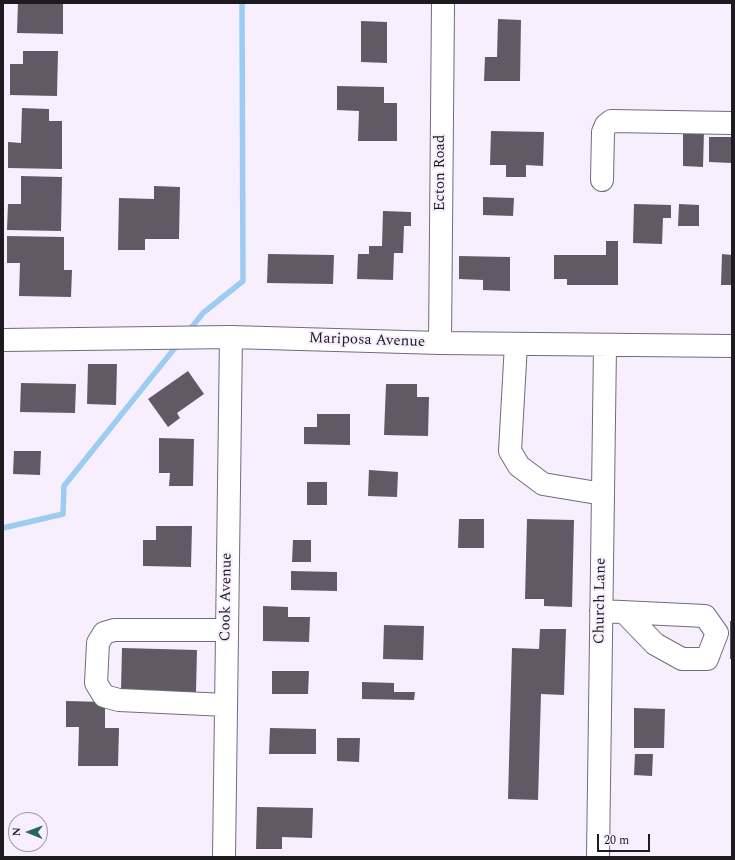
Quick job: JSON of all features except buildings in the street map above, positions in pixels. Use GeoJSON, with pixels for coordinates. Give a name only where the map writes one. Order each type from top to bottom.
{"type":"FeatureCollection","features":[{"type":"Feature","properties":{"kind":"street","name":"Ecton Road"},"geometry":{"type":"LineString","coordinates":[[440,343],[443,3]]}},
{"type":"Feature","properties":{"kind":"street"},"geometry":{"type":"LineString","coordinates":[[602,180],[604,132],[606,126],[613,120],[732,123]]}},
{"type":"Feature","properties":{"kind":"street","name":"Mariposa Avenue"},"geometry":{"type":"LineString","coordinates":[[3,340],[222,337],[605,346],[732,346]]}},
{"type":"Feature","properties":{"kind":"street","name":"Cook Avenue"},"geometry":{"type":"LineString","coordinates":[[222,337],[227,630],[224,857]]}},
{"type":"Feature","properties":{"kind":"street"},"geometry":{"type":"LineString","coordinates":[[516,344],[510,451],[519,466],[543,484],[603,494]]}},
{"type":"Feature","properties":{"kind":"street","name":"Church Lane"},"geometry":{"type":"LineString","coordinates":[[598,857],[605,346]]}},
{"type":"Feature","properties":{"kind":"street"},"geometry":{"type":"LineString","coordinates":[[601,611],[625,612]]}},
{"type":"Feature","properties":{"kind":"street"},"geometry":{"type":"LineString","coordinates":[[226,705],[119,700],[104,696],[96,682],[98,643],[104,633],[114,630],[227,630]]}},
{"type":"Feature","properties":{"kind":"waterway"},"geometry":{"type":"LineString","coordinates":[[188,332],[203,313],[243,281],[242,3]]}},
{"type":"Feature","properties":{"kind":"waterway"},"geometry":{"type":"LineString","coordinates":[[3,528],[63,514],[64,486],[178,344]]}}]}
